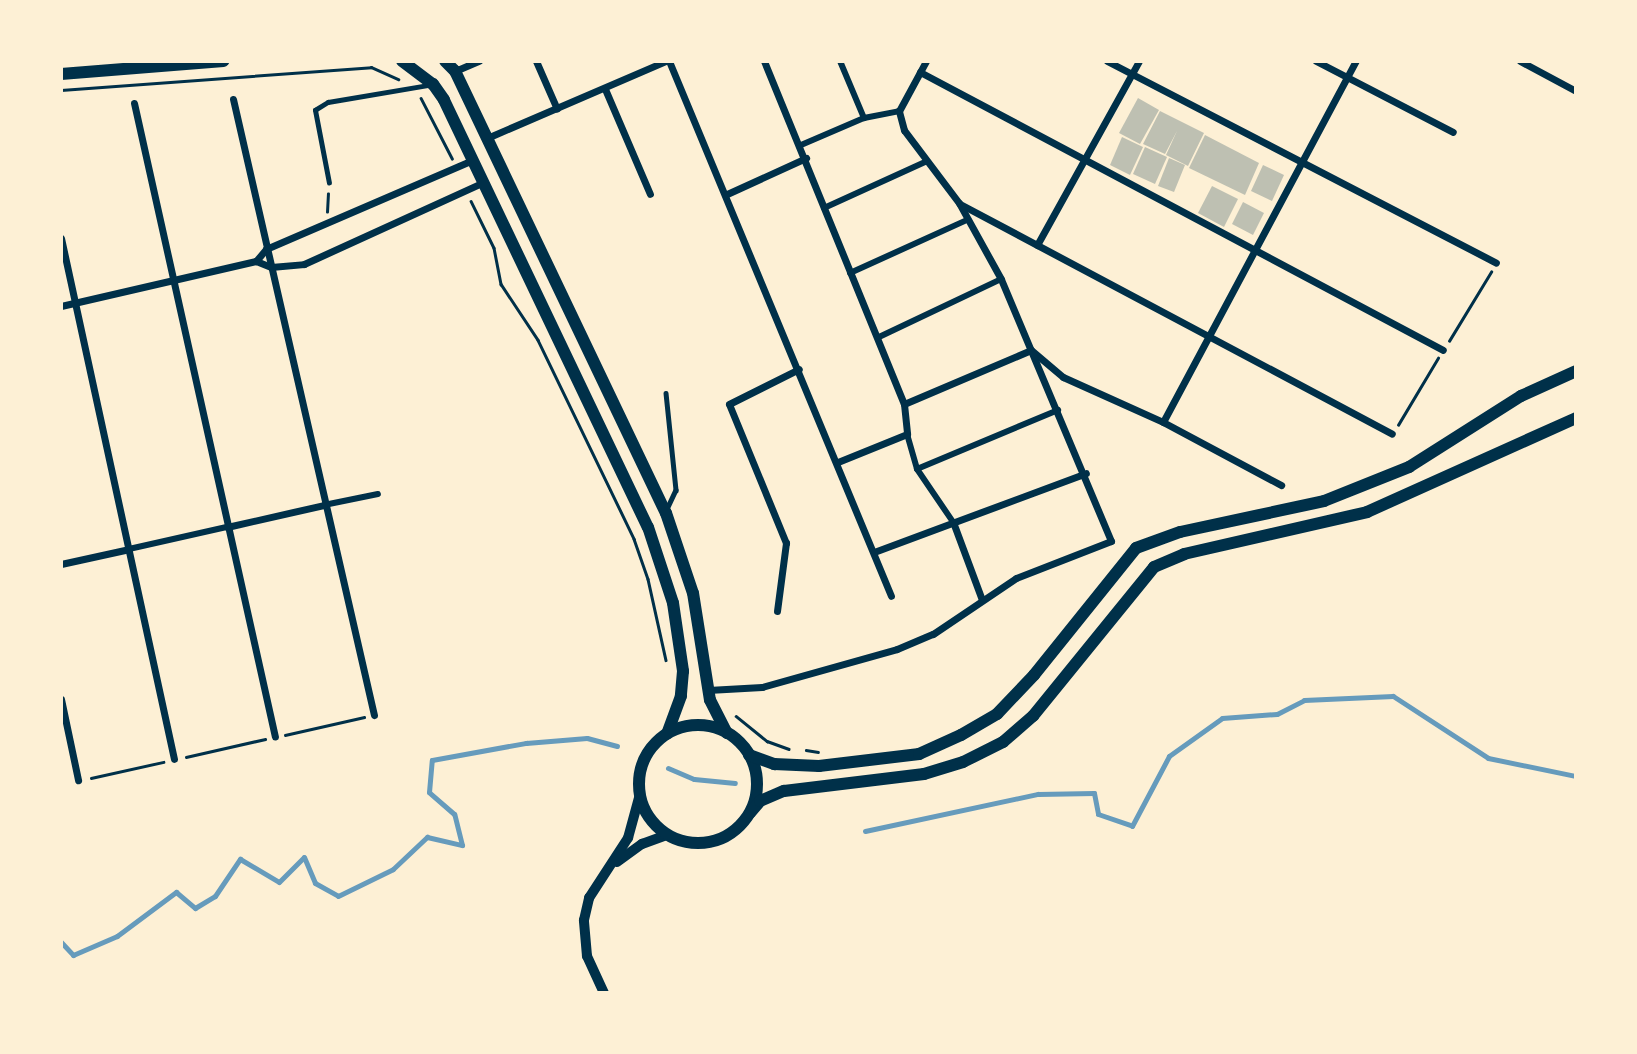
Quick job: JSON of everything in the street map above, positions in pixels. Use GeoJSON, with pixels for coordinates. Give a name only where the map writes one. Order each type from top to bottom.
{"type":"FeatureCollection","features":[{"type":"Feature","properties":{"kind":"main road"},"geometry":{"type":"LineString","coordinates":[[61,74],[223,61]]}},
{"type":"Feature","properties":{"kind":"main road"},"geometry":{"type":"LineString","coordinates":[[402,61],[433,84],[484,182],[648,527],[673,603],[681,659],[681,696],[667,733],[647,753],[640,794],[649,818],[667,835],[690,843],[714,842],[735,831],[760,801],[784,791],[924,774],[963,762],[1003,742],[1033,716],[1154,567],[1231,541],[1367,512],[1576,418]]}},
{"type":"Feature","properties":{"kind":"main road"},"geometry":{"type":"LineString","coordinates":[[445,61],[453,66],[666,513],[693,593],[708,690],[727,733],[749,755],[774,764],[818,766],[919,754],[997,714],[1136,548],[1180,532],[1324,501],[1409,467],[1521,396],[1576,372]]}},
{"type":"Feature","properties":{"kind":"main road"},"geometry":{"type":"LineString","coordinates":[[667,733],[697,725],[727,733]]}},
{"type":"Feature","properties":{"kind":"main road"},"geometry":{"type":"LineString","coordinates":[[749,755],[757,783],[750,813]]}},
{"type":"Feature","properties":{"kind":"street"},"geometry":{"type":"LineString","coordinates":[[453,66],[479,61]]}},
{"type":"Feature","properties":{"kind":"street"},"geometry":{"type":"LineString","coordinates":[[536,61],[557,108]]}},
{"type":"Feature","properties":{"kind":"street"},"geometry":{"type":"LineString","coordinates":[[486,138],[667,61],[727,194],[891,596]]}},
{"type":"Feature","properties":{"kind":"street"},"geometry":{"type":"LineString","coordinates":[[764,61],[801,145],[850,273],[879,337],[904,404],[907,433],[918,469],[953,522],[982,600]]}},
{"type":"Feature","properties":{"kind":"street"},"geometry":{"type":"LineString","coordinates":[[840,61],[864,118]]}},
{"type":"Feature","properties":{"kind":"street"},"geometry":{"type":"LineString","coordinates":[[708,690],[792,680],[897,649],[933,634],[1016,578],[1111,541],[1086,473],[1001,279],[959,203],[925,162],[904,130],[899,111],[926,61]]}},
{"type":"Feature","properties":{"kind":"street"},"geometry":{"type":"LineString","coordinates":[[1107,61],[1496,263]]}},
{"type":"Feature","properties":{"kind":"street"},"geometry":{"type":"LineString","coordinates":[[1037,245],[1139,61]]}},
{"type":"Feature","properties":{"kind":"street"},"geometry":{"type":"LineString","coordinates":[[1316,61],[1454,132]]}},
{"type":"Feature","properties":{"kind":"street"},"geometry":{"type":"LineString","coordinates":[[1163,422],[1300,161],[1356,61]]}},
{"type":"Feature","properties":{"kind":"street"},"geometry":{"type":"LineString","coordinates":[[1520,61],[1576,91]]}},
{"type":"Feature","properties":{"kind":"street"},"geometry":{"type":"LineString","coordinates":[[920,72],[1443,350]]}},
{"type":"Feature","properties":{"kind":"street"},"geometry":{"type":"LineString","coordinates":[[605,89],[650,194]]}},
{"type":"Feature","properties":{"kind":"street"},"geometry":{"type":"LineString","coordinates":[[233,99],[374,715]]}},
{"type":"Feature","properties":{"kind":"street"},"geometry":{"type":"LineString","coordinates":[[134,103],[275,737]]}},
{"type":"Feature","properties":{"kind":"street"},"geometry":{"type":"LineString","coordinates":[[801,145],[864,118],[899,111]]}},
{"type":"Feature","properties":{"kind":"street"},"geometry":{"type":"LineString","coordinates":[[727,194],[806,158]]}},
{"type":"Feature","properties":{"kind":"street"},"geometry":{"type":"LineString","coordinates":[[256,261],[266,249],[473,160]]}},
{"type":"Feature","properties":{"kind":"street"},"geometry":{"type":"LineString","coordinates":[[824,208],[925,162]]}},
{"type":"Feature","properties":{"kind":"street"},"geometry":{"type":"LineString","coordinates":[[61,306],[256,261],[271,267],[304,264],[484,182]]}},
{"type":"Feature","properties":{"kind":"street"},"geometry":{"type":"LineString","coordinates":[[959,203],[1392,434]]}},
{"type":"Feature","properties":{"kind":"street"},"geometry":{"type":"LineString","coordinates":[[850,273],[967,220]]}},
{"type":"Feature","properties":{"kind":"street"},"geometry":{"type":"LineString","coordinates":[[61,238],[174,759]]}},
{"type":"Feature","properties":{"kind":"street"},"geometry":{"type":"LineString","coordinates":[[879,337],[1001,279]]}},
{"type":"Feature","properties":{"kind":"street"},"geometry":{"type":"LineString","coordinates":[[904,404],[1031,350]]}},
{"type":"Feature","properties":{"kind":"street"},"geometry":{"type":"LineString","coordinates":[[1031,350],[1062,377],[1163,422],[1281,485]]}},
{"type":"Feature","properties":{"kind":"street"},"geometry":{"type":"LineString","coordinates":[[777,611],[786,543],[729,404],[799,369]]}},
{"type":"Feature","properties":{"kind":"street"},"geometry":{"type":"LineString","coordinates":[[918,469],[1058,410]]}},
{"type":"Feature","properties":{"kind":"street"},"geometry":{"type":"LineString","coordinates":[[838,462],[907,433]]}},
{"type":"Feature","properties":{"kind":"street"},"geometry":{"type":"LineString","coordinates":[[874,552],[1086,473]]}},
{"type":"Feature","properties":{"kind":"street"},"geometry":{"type":"LineString","coordinates":[[61,564],[378,494]]}},
{"type":"Feature","properties":{"kind":"street"},"geometry":{"type":"LineString","coordinates":[[61,699],[78,780]]}},
{"type":"Feature","properties":{"kind":"street"},"geometry":{"type":"LineString","coordinates":[[604,993],[587,956],[584,920],[589,898],[628,838],[640,794]]}},
{"type":"Feature","properties":{"kind":"street"},"geometry":{"type":"LineString","coordinates":[[606,871],[642,844],[667,835]]}},
{"type":"Feature","properties":{"kind":"lane"},"geometry":{"type":"LineString","coordinates":[[329,183],[315,110],[328,102],[433,84]]}},
{"type":"Feature","properties":{"kind":"lane"},"geometry":{"type":"LineString","coordinates":[[666,393],[676,490],[666,513]]}},
{"type":"Feature","properties":{"kind":"path"},"geometry":{"type":"LineString","coordinates":[[61,90],[371,67],[410,87],[426,105],[456,167]]}},
{"type":"Feature","properties":{"kind":"path"},"geometry":{"type":"LineString","coordinates":[[329,183],[326,202],[330,222]]}},
{"type":"Feature","properties":{"kind":"path"},"geometry":{"type":"LineString","coordinates":[[466,190],[494,248],[501,284],[538,340],[634,539],[651,591],[664,660],[681,659]]}},
{"type":"Feature","properties":{"kind":"path"},"geometry":{"type":"LineString","coordinates":[[722,689],[730,709],[756,734],[779,747],[818,749],[818,766]]}},
{"type":"Feature","properties":{"kind":"path"},"geometry":{"type":"LineString","coordinates":[[78,780],[374,715]]}},
{"type":"Feature","properties":{"kind":"building"},"geometry":{"type":"Polygon","coordinates":[[[1138,98],[1159,110],[1140,144],[1119,133],[1138,98]]]}},
{"type":"Feature","properties":{"kind":"building"},"geometry":{"type":"Polygon","coordinates":[[[1160,111],[1204,133],[1188,166],[1166,155],[1177,131],[1165,154],[1143,144],[1160,111]]]}},
{"type":"Feature","properties":{"kind":"building"},"geometry":{"type":"Polygon","coordinates":[[[1205,135],[1259,163],[1245,195],[1189,168],[1205,135]]]}},
{"type":"Feature","properties":{"kind":"building"},"geometry":{"type":"Polygon","coordinates":[[[1122,137],[1143,147],[1130,175],[1110,165],[1122,137]]]}},
{"type":"Feature","properties":{"kind":"building"},"geometry":{"type":"Polygon","coordinates":[[[1145,147],[1167,157],[1155,184],[1133,174],[1145,147]]]}},
{"type":"Feature","properties":{"kind":"building"},"geometry":{"type":"Polygon","coordinates":[[[1169,158],[1185,165],[1174,192],[1158,186],[1169,158]]]}},
{"type":"Feature","properties":{"kind":"building"},"geometry":{"type":"Polygon","coordinates":[[[1263,165],[1284,175],[1272,201],[1251,191],[1263,165]]]}},
{"type":"Feature","properties":{"kind":"building"},"geometry":{"type":"Polygon","coordinates":[[[1212,186],[1238,199],[1224,227],[1198,213],[1212,186]]]}},
{"type":"Feature","properties":{"kind":"building"},"geometry":{"type":"Polygon","coordinates":[[[1243,202],[1264,213],[1253,235],[1232,224],[1243,202]]]}},
{"type":"Feature","properties":{"kind":"waterway"},"geometry":{"type":"LineString","coordinates":[[865,831],[1038,794],[1094,793],[1098,814],[1132,826],[1169,756],[1222,718],[1277,714],[1304,700],[1393,696],[1488,758],[1576,776]]}},
{"type":"Feature","properties":{"kind":"waterway"},"geometry":{"type":"LineString","coordinates":[[61,942],[73,955],[117,936],[176,892],[195,908],[215,896],[240,859],[279,882],[304,857],[315,883],[338,896],[393,869],[427,837],[462,845],[454,814],[429,792],[432,760],[526,743],[587,738],[617,746]]}},
{"type":"Feature","properties":{"kind":"waterway"},"geometry":{"type":"LineString","coordinates":[[668,768],[694,779],[735,783]]}}]}
